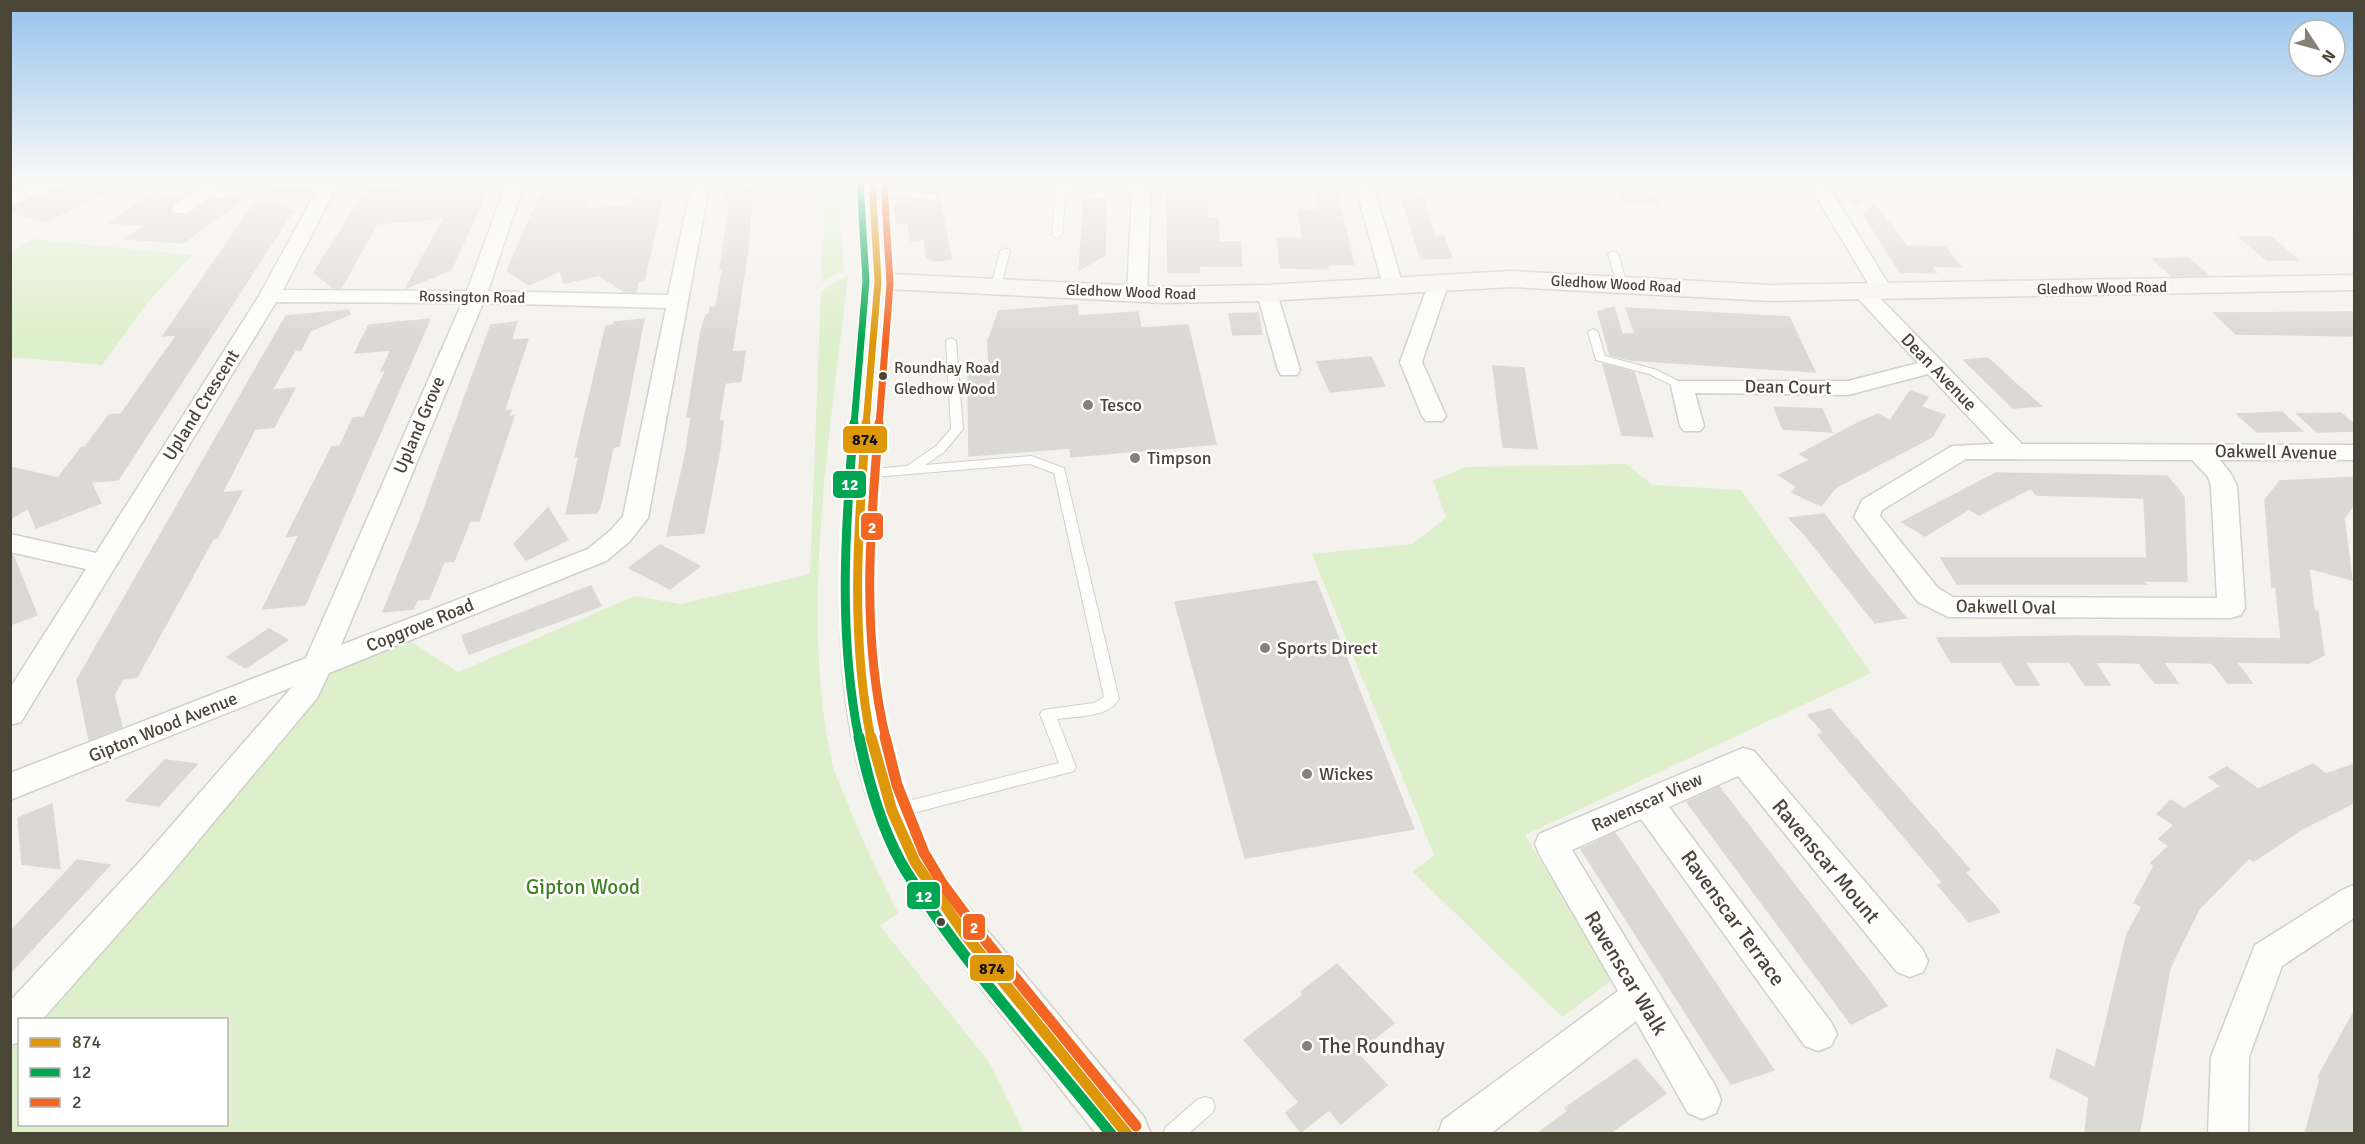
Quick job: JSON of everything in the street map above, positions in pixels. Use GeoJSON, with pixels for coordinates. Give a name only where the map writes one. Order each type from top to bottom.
{"type":"FeatureCollection","features":[{"type":"Feature","properties":{"kind":"street","name":"Upland Crescent"},"geometry":{"type":"LineString","coordinates":[[10,714],[268,296],[302,234]]}},
{"type":"Feature","properties":{"kind":"street","name":"Upland Grove"},"geometry":{"type":"LineString","coordinates":[[315,667],[475,297],[497,234]]}},
{"type":"Feature","properties":{"kind":"street","name":"Copgrove Road"},"geometry":{"type":"LineString","coordinates":[[315,667],[597,555],[620,536],[635,518],[690,234]]}},
{"type":"Feature","properties":{"kind":"street"},"geometry":{"type":"LineString","coordinates":[[875,234],[878,281],[862,474],[857,597],[864,704],[873,749],[892,811],[915,862],[966,936],[1127,1134]]}},
{"type":"Feature","properties":{"kind":"street"},"geometry":{"type":"LineString","coordinates":[[1137,294],[1140,234]]}},
{"type":"Feature","properties":{"kind":"street"},"geometry":{"type":"LineString","coordinates":[[1378,234],[1393,286]]}},
{"type":"Feature","properties":{"kind":"street","name":"Dean Avenue"},"geometry":{"type":"LineString","coordinates":[[1844,234],[1874,293],[1933,366],[2014,450]]}},
{"type":"Feature","properties":{"kind":"street","name":"Gledhow Wood Road"},"geometry":{"type":"LineString","coordinates":[[878,281],[1137,294],[1267,293],[1511,279],[1770,292],[1874,293],[2355,283]]}},
{"type":"Feature","properties":{"kind":"street"},"geometry":{"type":"LineString","coordinates":[[1434,416],[1411,362],[1439,282]]}},
{"type":"Feature","properties":{"kind":"street"},"geometry":{"type":"LineString","coordinates":[[1267,293],[1289,370]]}},
{"type":"Feature","properties":{"kind":"street","name":"Rossington Road"},"geometry":{"type":"LineString","coordinates":[[268,296],[475,297],[676,302]]}},
{"type":"Feature","properties":{"kind":"street","name":"Dean Court"},"geometry":{"type":"LineString","coordinates":[[1682,386],[1848,388],[1933,366]]}},
{"type":"Feature","properties":{"kind":"street"},"geometry":{"type":"LineString","coordinates":[[1682,386],[1692,426]]}},
{"type":"Feature","properties":{"kind":"street","name":"Oakwell Oval"},"geometry":{"type":"LineString","coordinates":[[1960,451],[2198,451],[2219,474],[2224,486],[2231,608],[1948,607],[1928,595],[1867,518],[1871,506],[1960,451]]}},
{"type":"Feature","properties":{"kind":"street","name":"Oakwell Avenue"},"geometry":{"type":"LineString","coordinates":[[2198,451],[2355,453]]}},
{"type":"Feature","properties":{"kind":"street"},"geometry":{"type":"LineString","coordinates":[[10,543],[103,564]]}},
{"type":"Feature","properties":{"kind":"street"},"geometry":{"type":"LineString","coordinates":[[19,1018],[156,867],[307,690],[315,667]]}},
{"type":"Feature","properties":{"kind":"street","name":"Gipton Wood Avenue"},"geometry":{"type":"LineString","coordinates":[[10,787],[315,667]]}},
{"type":"Feature","properties":{"kind":"street","name":"Ravenscar View"},"geometry":{"type":"LineString","coordinates":[[1551,844],[1743,760]]}},
{"type":"Feature","properties":{"kind":"street","name":"Ravenscar Mount"},"geometry":{"type":"LineString","coordinates":[[1743,760],[1910,961]]}},
{"type":"Feature","properties":{"kind":"street","name":"Ravenscar Terrace"},"geometry":{"type":"LineString","coordinates":[[1647,802],[1818,1034]]}},
{"type":"Feature","properties":{"kind":"street","name":"Ravenscar Walk"},"geometry":{"type":"LineString","coordinates":[[1551,844],[1639,998],[1702,1100]]}},
{"type":"Feature","properties":{"kind":"street"},"geometry":{"type":"LineString","coordinates":[[2228,1134],[2230,1057],[2268,956],[2355,900]]}},
{"type":"Feature","properties":{"kind":"street"},"geometry":{"type":"LineString","coordinates":[[1457,1134],[1639,998]]}},
{"type":"Feature","properties":{"kind":"lane"},"geometry":{"type":"LineString","coordinates":[[996,287],[1005,251]]}},
{"type":"Feature","properties":{"kind":"lane"},"geometry":{"type":"LineString","coordinates":[[1613,254],[1622,284]]}},
{"type":"Feature","properties":{"kind":"lane"},"geometry":{"type":"LineString","coordinates":[[1593,332],[1600,358],[1653,372],[1682,386]]}},
{"type":"Feature","properties":{"kind":"lane"},"geometry":{"type":"LineString","coordinates":[[911,469],[940,449],[957,429],[951,341]]}},
{"type":"Feature","properties":{"kind":"lane"},"geometry":{"type":"LineString","coordinates":[[862,474],[1031,460],[1060,471],[1072,515],[1112,699],[1097,708],[1048,714],[1068,767],[892,811]]}},
{"type":"Feature","properties":{"kind":"lane"},"geometry":{"type":"LineString","coordinates":[[1173,1134],[1205,1106]]}},
{"type":"Feature","properties":{"kind":"green space"},"geometry":{"type":"Polygon","coordinates":[[[823,234],[841,234],[844,270],[821,282],[823,234]]]}},
{"type":"Feature","properties":{"kind":"green space"},"geometry":{"type":"Polygon","coordinates":[[[33,239],[192,255],[147,303],[102,365],[11,357],[11,251],[33,239]]]}},
{"type":"Feature","properties":{"kind":"green space","name":"Gipton Wood"},"geometry":{"type":"Polygon","coordinates":[[[848,275],[827,457],[818,583],[818,645],[823,705],[832,763],[871,858],[898,913],[880,926],[989,1062],[1024,1133],[11,1134],[11,1028],[18,1020],[18,1126],[228,1126],[228,1018],[19,1018],[315,667],[399,634],[458,672],[635,596],[681,604],[810,574],[821,291],[848,275]]]}},
{"type":"Feature","properties":{"kind":"green space"},"geometry":{"type":"Polygon","coordinates":[[[1626,464],[1653,485],[1741,490],[1871,673],[1525,835],[1612,980],[1562,1017],[1413,872],[1434,855],[1312,554],[1412,544],[1446,518],[1433,480],[1466,467],[1626,464]]]}},
{"type":"Feature","properties":{"kind":"building"},"geometry":{"type":"Polygon","coordinates":[[[133,234],[195,234],[183,243],[126,239],[133,234]]]}},
{"type":"Feature","properties":{"kind":"building"},"geometry":{"type":"Polygon","coordinates":[[[233,234],[278,234],[118,480],[91,482],[101,503],[36,528],[28,508],[10,519],[10,467],[58,478],[109,415],[121,414],[177,335],[163,336],[233,234]]]}},
{"type":"Feature","properties":{"kind":"building"},"geometry":{"type":"Polygon","coordinates":[[[338,234],[371,234],[341,288],[334,288],[314,273],[338,234]]]}},
{"type":"Feature","properties":{"kind":"building"},"geometry":{"type":"Polygon","coordinates":[[[435,234],[467,234],[451,270],[406,288],[435,234]]]}},
{"type":"Feature","properties":{"kind":"building"},"geometry":{"type":"Polygon","coordinates":[[[523,234],[654,234],[644,281],[638,281],[636,292],[625,292],[599,275],[564,283],[560,271],[529,285],[507,271],[523,234]]]}},
{"type":"Feature","properties":{"kind":"building"},"geometry":{"type":"Polygon","coordinates":[[[725,234],[749,234],[732,352],[745,351],[741,381],[725,383],[719,421],[723,421],[720,448],[704,533],[667,536],[686,452],[691,417],[687,417],[701,331],[710,308],[716,307],[723,268],[720,269],[725,234]]]}},
{"type":"Feature","properties":{"kind":"building"},"geometry":{"type":"Polygon","coordinates":[[[910,234],[946,234],[951,259],[934,261],[927,257],[924,239],[911,241],[910,234]]]}},
{"type":"Feature","properties":{"kind":"building"},"geometry":{"type":"Polygon","coordinates":[[[1082,234],[1105,234],[1105,255],[1079,270],[1082,234]]]}},
{"type":"Feature","properties":{"kind":"building"},"geometry":{"type":"Polygon","coordinates":[[[1168,234],[1219,234],[1219,242],[1240,242],[1242,266],[1199,266],[1200,272],[1168,272],[1168,234]]]}},
{"type":"Feature","properties":{"kind":"building"},"geometry":{"type":"Polygon","coordinates":[[[1302,234],[1347,234],[1354,264],[1327,265],[1328,269],[1281,268],[1277,238],[1303,238],[1302,234]]]}},
{"type":"Feature","properties":{"kind":"building"},"geometry":{"type":"Polygon","coordinates":[[[1413,234],[1444,236],[1452,258],[1421,259],[1413,234]]]}},
{"type":"Feature","properties":{"kind":"building"},"geometry":{"type":"Polygon","coordinates":[[[1876,234],[1897,234],[1906,246],[1945,247],[1961,267],[1931,266],[1936,273],[1900,272],[1876,234]]]}},
{"type":"Feature","properties":{"kind":"building"},"geometry":{"type":"Polygon","coordinates":[[[2270,236],[2298,260],[2267,260],[2239,237],[2270,236]]]}},
{"type":"Feature","properties":{"kind":"building"},"geometry":{"type":"Polygon","coordinates":[[[2189,258],[2208,275],[2172,276],[2153,259],[2189,258]]]}},
{"type":"Feature","properties":{"kind":"building","name":"Tesco"},"geometry":{"type":"Polygon","coordinates":[[[1077,305],[1078,316],[1138,312],[1141,328],[1188,325],[1216,444],[1071,457],[1070,448],[969,456],[968,367],[989,365],[988,341],[999,311],[1077,305]]]}},
{"type":"Feature","properties":{"kind":"building"},"geometry":{"type":"Polygon","coordinates":[[[1614,307],[1622,334],[1635,334],[1626,308],[1789,317],[1815,372],[1630,360],[1610,355],[1598,312],[1614,307]]]}},
{"type":"Feature","properties":{"kind":"building"},"geometry":{"type":"Polygon","coordinates":[[[349,310],[350,314],[310,331],[301,350],[295,350],[272,390],[295,388],[274,427],[255,429],[222,493],[242,491],[137,677],[123,679],[114,695],[122,727],[89,740],[77,680],[286,316],[349,310]]]}},
{"type":"Feature","properties":{"kind":"building"},"geometry":{"type":"Polygon","coordinates":[[[2355,312],[2355,336],[2236,334],[2214,313],[2355,312]]]}},
{"type":"Feature","properties":{"kind":"building"},"geometry":{"type":"Polygon","coordinates":[[[1258,313],[1262,334],[1233,335],[1229,314],[1258,313]]]}},
{"type":"Feature","properties":{"kind":"building"},"geometry":{"type":"Polygon","coordinates":[[[430,319],[305,605],[263,609],[299,535],[286,537],[332,447],[340,446],[353,418],[364,417],[386,370],[381,371],[391,350],[355,353],[369,325],[430,319]]]}},
{"type":"Feature","properties":{"kind":"building"},"geometry":{"type":"Polygon","coordinates":[[[644,319],[619,446],[614,447],[612,452],[600,508],[596,513],[566,514],[579,456],[575,457],[606,326],[613,325],[614,322],[644,319]]]}},
{"type":"Feature","properties":{"kind":"building"},"geometry":{"type":"Polygon","coordinates":[[[517,322],[511,340],[528,339],[504,411],[511,410],[508,417],[514,416],[479,521],[470,521],[454,561],[444,562],[429,599],[417,600],[413,609],[383,612],[419,523],[491,325],[517,322]]]}},
{"type":"Feature","properties":{"kind":"building"},"geometry":{"type":"Polygon","coordinates":[[[1371,357],[1385,386],[1330,392],[1317,362],[1371,357]]]}},
{"type":"Feature","properties":{"kind":"building"},"geometry":{"type":"Polygon","coordinates":[[[1988,358],[2041,406],[2013,408],[1964,360],[1988,358]]]}},
{"type":"Feature","properties":{"kind":"building"},"geometry":{"type":"Polygon","coordinates":[[[1603,364],[1634,372],[1653,437],[1622,435],[1603,364]]]}},
{"type":"Feature","properties":{"kind":"building"},"geometry":{"type":"Polygon","coordinates":[[[1493,366],[1524,368],[1537,449],[1503,447],[1493,366]]]}},
{"type":"Feature","properties":{"kind":"building"},"geometry":{"type":"Polygon","coordinates":[[[1910,391],[1928,397],[1921,407],[1945,415],[1932,437],[1836,487],[1821,506],[1792,492],[1797,487],[1779,475],[1810,460],[1800,454],[1856,424],[1878,414],[1890,421],[1910,391]]]}},
{"type":"Feature","properties":{"kind":"building"},"geometry":{"type":"Polygon","coordinates":[[[1774,407],[1822,409],[1832,432],[1783,429],[1774,407]]]}},
{"type":"Feature","properties":{"kind":"building"},"geometry":{"type":"Polygon","coordinates":[[[2282,412],[2302,431],[2257,432],[2237,414],[2282,412]]]}},
{"type":"Feature","properties":{"kind":"building"},"geometry":{"type":"Polygon","coordinates":[[[2341,413],[2355,425],[2355,431],[2317,432],[2297,414],[2341,413]]]}},
{"type":"Feature","properties":{"kind":"building"},"geometry":{"type":"Polygon","coordinates":[[[1996,473],[2167,476],[2184,497],[2187,581],[2143,581],[2146,584],[1957,584],[1941,558],[2147,558],[2144,498],[2036,495],[2031,488],[1979,515],[1969,509],[1925,536],[1902,522],[1996,473]]]}},
{"type":"Feature","properties":{"kind":"building"},"geometry":{"type":"Polygon","coordinates":[[[2355,477],[2355,503],[2344,518],[2352,580],[2309,568],[2314,610],[2318,612],[2324,655],[2309,663],[2236,662],[2252,683],[2228,683],[2212,663],[2163,662],[2178,683],[2155,683],[2139,663],[2095,662],[2110,685],[2085,685],[2070,662],[2025,662],[2039,685],[2016,685],[2001,662],[1951,662],[1937,638],[2097,636],[2281,639],[2276,588],[2272,587],[2265,500],[2280,481],[2355,477]]]}},
{"type":"Feature","properties":{"kind":"building"},"geometry":{"type":"Polygon","coordinates":[[[548,508],[568,540],[526,560],[514,544],[548,508]]]}},
{"type":"Feature","properties":{"kind":"building"},"geometry":{"type":"Polygon","coordinates":[[[1824,514],[1906,618],[1875,623],[1789,518],[1824,514]]]}},
{"type":"Feature","properties":{"kind":"building"},"geometry":{"type":"Polygon","coordinates":[[[660,545],[700,566],[670,589],[629,568],[660,545]]]}},
{"type":"Feature","properties":{"kind":"building"},"geometry":{"type":"Polygon","coordinates":[[[10,554],[13,555],[37,615],[10,625],[10,554]]]}},
{"type":"Feature","properties":{"kind":"building"},"geometry":{"type":"Polygon","coordinates":[[[1316,581],[1414,829],[1245,858],[1175,602],[1316,581]]]}},
{"type":"Feature","properties":{"kind":"building"},"geometry":{"type":"Polygon","coordinates":[[[591,586],[601,606],[469,654],[462,636],[591,586]]]}},
{"type":"Feature","properties":{"kind":"building"},"geometry":{"type":"Polygon","coordinates":[[[269,629],[288,640],[246,668],[227,657],[269,629]]]}},
{"type":"Feature","properties":{"kind":"building"},"geometry":{"type":"Polygon","coordinates":[[[1830,709],[1970,870],[1965,872],[2000,912],[1969,922],[1938,885],[1943,883],[1818,735],[1824,733],[1808,715],[1830,709]]]}},
{"type":"Feature","properties":{"kind":"building"},"geometry":{"type":"Polygon","coordinates":[[[165,760],[197,764],[159,806],[126,801],[165,760]]]}},
{"type":"Feature","properties":{"kind":"building"},"geometry":{"type":"Polygon","coordinates":[[[2313,764],[2326,774],[2355,764],[2355,802],[2302,829],[2254,861],[2249,858],[2199,909],[2170,968],[2139,1134],[2085,1134],[2089,1097],[2050,1077],[2057,1049],[2095,1068],[2127,934],[2142,907],[2134,903],[2154,866],[2151,863],[2169,846],[2159,839],[2174,825],[2157,814],[2171,800],[2184,809],[2221,786],[2209,777],[2227,767],[2258,789],[2313,764]]]}},
{"type":"Feature","properties":{"kind":"building"},"geometry":{"type":"Polygon","coordinates":[[[1719,787],[1887,1006],[1851,1024],[1687,802],[1719,787]]]}},
{"type":"Feature","properties":{"kind":"building"},"geometry":{"type":"Polygon","coordinates":[[[52,804],[60,869],[22,864],[18,818],[52,804]]]}},
{"type":"Feature","properties":{"kind":"building"},"geometry":{"type":"Polygon","coordinates":[[[1615,833],[1774,1070],[1731,1084],[1581,849],[1615,833]]]}},
{"type":"Feature","properties":{"kind":"building"},"geometry":{"type":"Polygon","coordinates":[[[77,860],[110,865],[10,973],[10,932],[77,860]]]}},
{"type":"Feature","properties":{"kind":"building","name":"The Roundhay"},"geometry":{"type":"Polygon","coordinates":[[[1337,964],[1394,1023],[1357,1053],[1387,1085],[1341,1124],[1329,1110],[1301,1132],[1286,1113],[1299,1102],[1244,1040],[1303,995],[1301,992],[1337,964]]]}},
{"type":"Feature","properties":{"kind":"building"},"geometry":{"type":"Polygon","coordinates":[[[2355,1010],[2355,1134],[2305,1134],[2320,1079],[2318,1077],[2355,1010]]]}},
{"type":"Feature","properties":{"kind":"building"},"geometry":{"type":"Polygon","coordinates":[[[1636,1059],[1666,1093],[1609,1134],[1537,1134],[1568,1111],[1565,1108],[1636,1059]]]}},
{"type":"Feature","properties":{"kind":"transit line","name":"12"},"geometry":{"type":"LineString","coordinates":[[863,234],[866,281],[850,473],[845,597],[852,705],[862,753],[881,815],[905,869],[957,944],[1111,1134]]}},
{"type":"Feature","properties":{"kind":"transit line","name":"874"},"geometry":{"type":"LineString","coordinates":[[875,234],[878,281],[862,474],[857,597],[864,704],[873,749],[892,811],[915,862],[966,936],[1127,1134]]}},
{"type":"Feature","properties":{"kind":"transit line","name":"2"},"geometry":{"type":"LineString","coordinates":[[888,234],[890,284],[873,500],[870,573],[872,644],[880,715],[897,785],[924,853],[952,898],[1136,1126]]}},
{"type":"Feature","properties":{"kind":"place","name":"Roundhay Road Gledhow Wood"},"geometry":{"type":"Point","coordinates":[883,376]}},
{"type":"Feature","properties":{"kind":"place","name":"Tesco"},"geometry":{"type":"Point","coordinates":[1088,405]}},
{"type":"Feature","properties":{"kind":"place","name":"Timpson"},"geometry":{"type":"Point","coordinates":[1135,458]}},
{"type":"Feature","properties":{"kind":"place","name":"Sports Direct"},"geometry":{"type":"Point","coordinates":[1265,648]}},
{"type":"Feature","properties":{"kind":"place","name":"Wickes"},"geometry":{"type":"Point","coordinates":[1307,774]}},
{"type":"Feature","properties":{"kind":"place","name":"The Roundhay"},"geometry":{"type":"Point","coordinates":[1307,1046]}}]}
